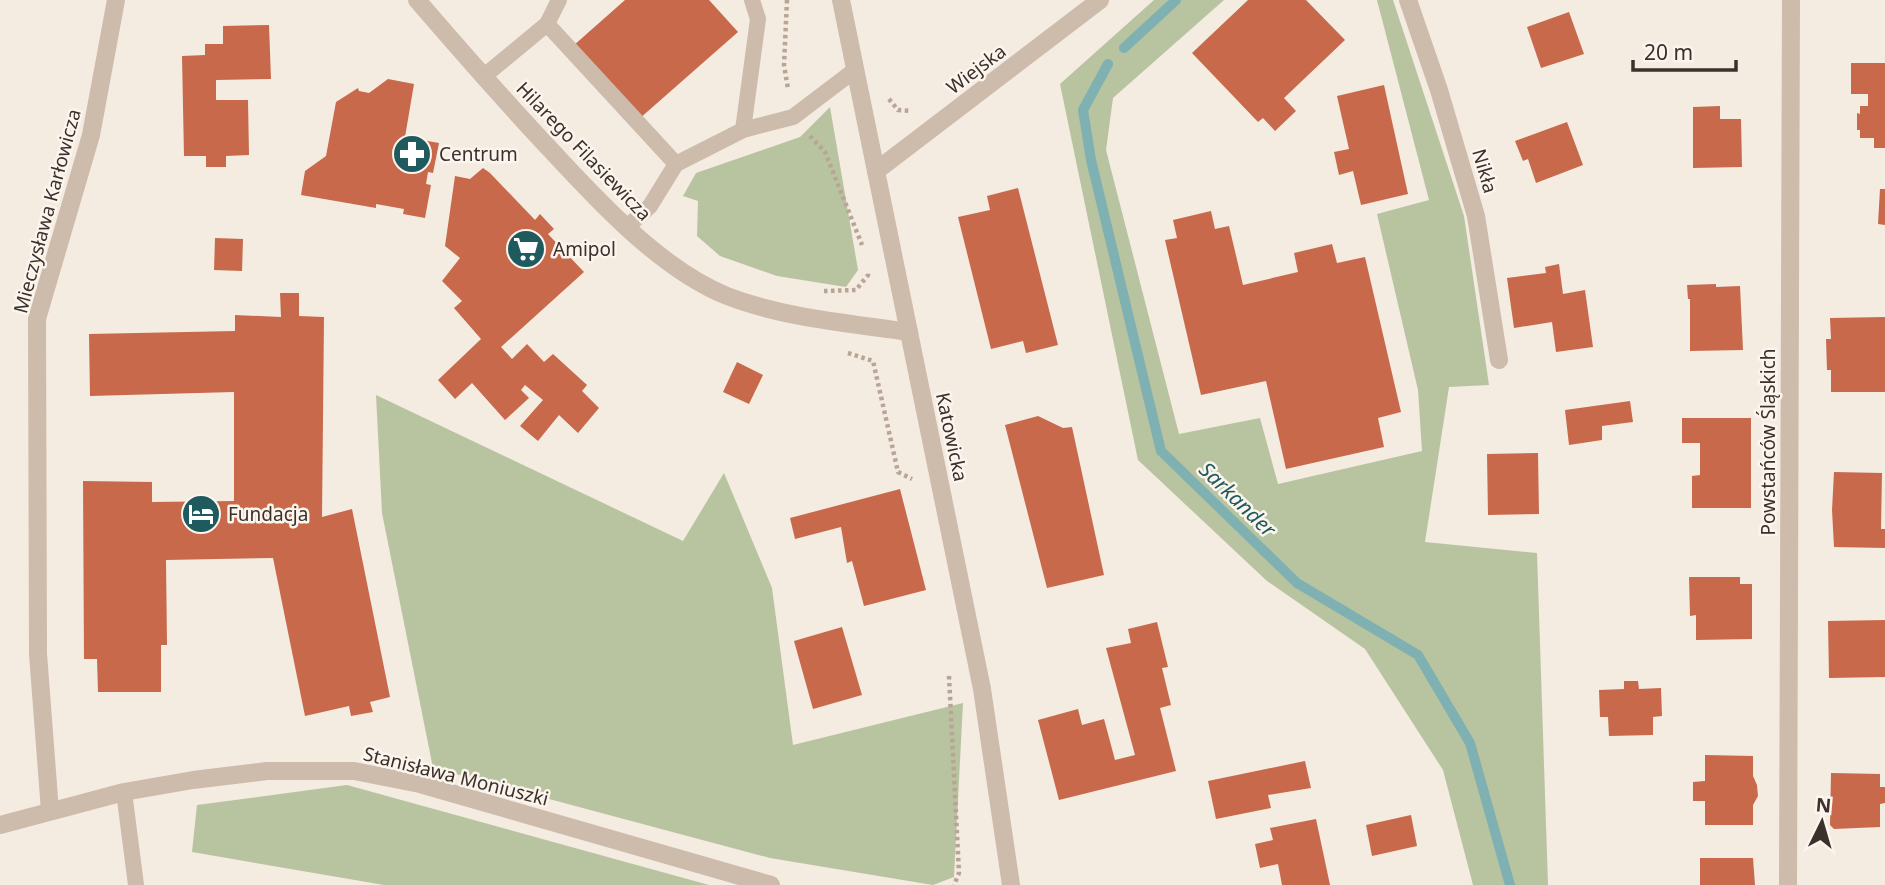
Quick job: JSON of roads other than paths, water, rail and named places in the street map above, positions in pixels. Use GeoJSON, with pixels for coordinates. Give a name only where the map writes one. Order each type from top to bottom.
{"type":"FeatureCollection","features":[{"type":"Feature","properties":{"kind":"street","name":"Mieczysława Karłowicza"},"geometry":{"type":"LineString","coordinates":[[50,811],[38,654],[37,319],[91,135],[116,0]]}},
{"type":"Feature","properties":{"kind":"street","name":"Hilarego Filasiewicza"},"geometry":{"type":"LineString","coordinates":[[417,0],[483,77],[599,203],[626,228],[682,270],[725,295],[772,310],[909,332]]}},
{"type":"Feature","properties":{"kind":"street","name":"Katowicka"},"geometry":{"type":"LineString","coordinates":[[841,0],[982,689],[1011,885]]}},
{"type":"Feature","properties":{"kind":"street","name":"Wiejska"},"geometry":{"type":"LineString","coordinates":[[876,172],[1100,0]]}},
{"type":"Feature","properties":{"kind":"street","name":"Nikła"},"geometry":{"type":"LineString","coordinates":[[1408,0],[1439,90],[1476,216],[1499,360]]}},
{"type":"Feature","properties":{"kind":"street","name":"Powstańców Śląskich"},"geometry":{"type":"LineString","coordinates":[[1788,885],[1790,0]]}},
{"type":"Feature","properties":{"kind":"street","name":"Stanisława Moniuszki"},"geometry":{"type":"LineString","coordinates":[[0,825],[124,792],[193,780],[267,771],[354,771],[420,784],[771,885]]}},
{"type":"Feature","properties":{"kind":"lane"},"geometry":{"type":"LineString","coordinates":[[483,77],[547,24],[559,0]]}},
{"type":"Feature","properties":{"kind":"lane"},"geometry":{"type":"LineString","coordinates":[[743,130],[758,19],[752,0]]}},
{"type":"Feature","properties":{"kind":"lane"},"geometry":{"type":"LineString","coordinates":[[547,24],[676,164]]}},
{"type":"Feature","properties":{"kind":"lane"},"geometry":{"type":"LineString","coordinates":[[626,228],[650,206],[676,164],[743,130],[793,117],[855,71]]}},
{"type":"Feature","properties":{"kind":"lane"},"geometry":{"type":"LineString","coordinates":[[124,792],[136,885]]}},
{"type":"Feature","properties":{"kind":"waterway","name":"Sarkander"},"geometry":{"type":"LineString","coordinates":[[1124,48],[1176,0]]}},
{"type":"Feature","properties":{"kind":"waterway","name":"Sarkander"},"geometry":{"type":"LineString","coordinates":[[1108,64],[1083,110],[1091,160],[1161,451],[1297,583],[1418,655],[1470,743],[1510,885]]}},
{"type":"Feature","properties":{"kind":"place","name":"Centrum"},"geometry":{"type":"Point","coordinates":[412,154]}},
{"type":"Feature","properties":{"kind":"place","name":"Amipol"},"geometry":{"type":"Point","coordinates":[526,249]}},
{"type":"Feature","properties":{"kind":"place","name":"Fundacja"},"geometry":{"type":"Point","coordinates":[201,514]}}]}
